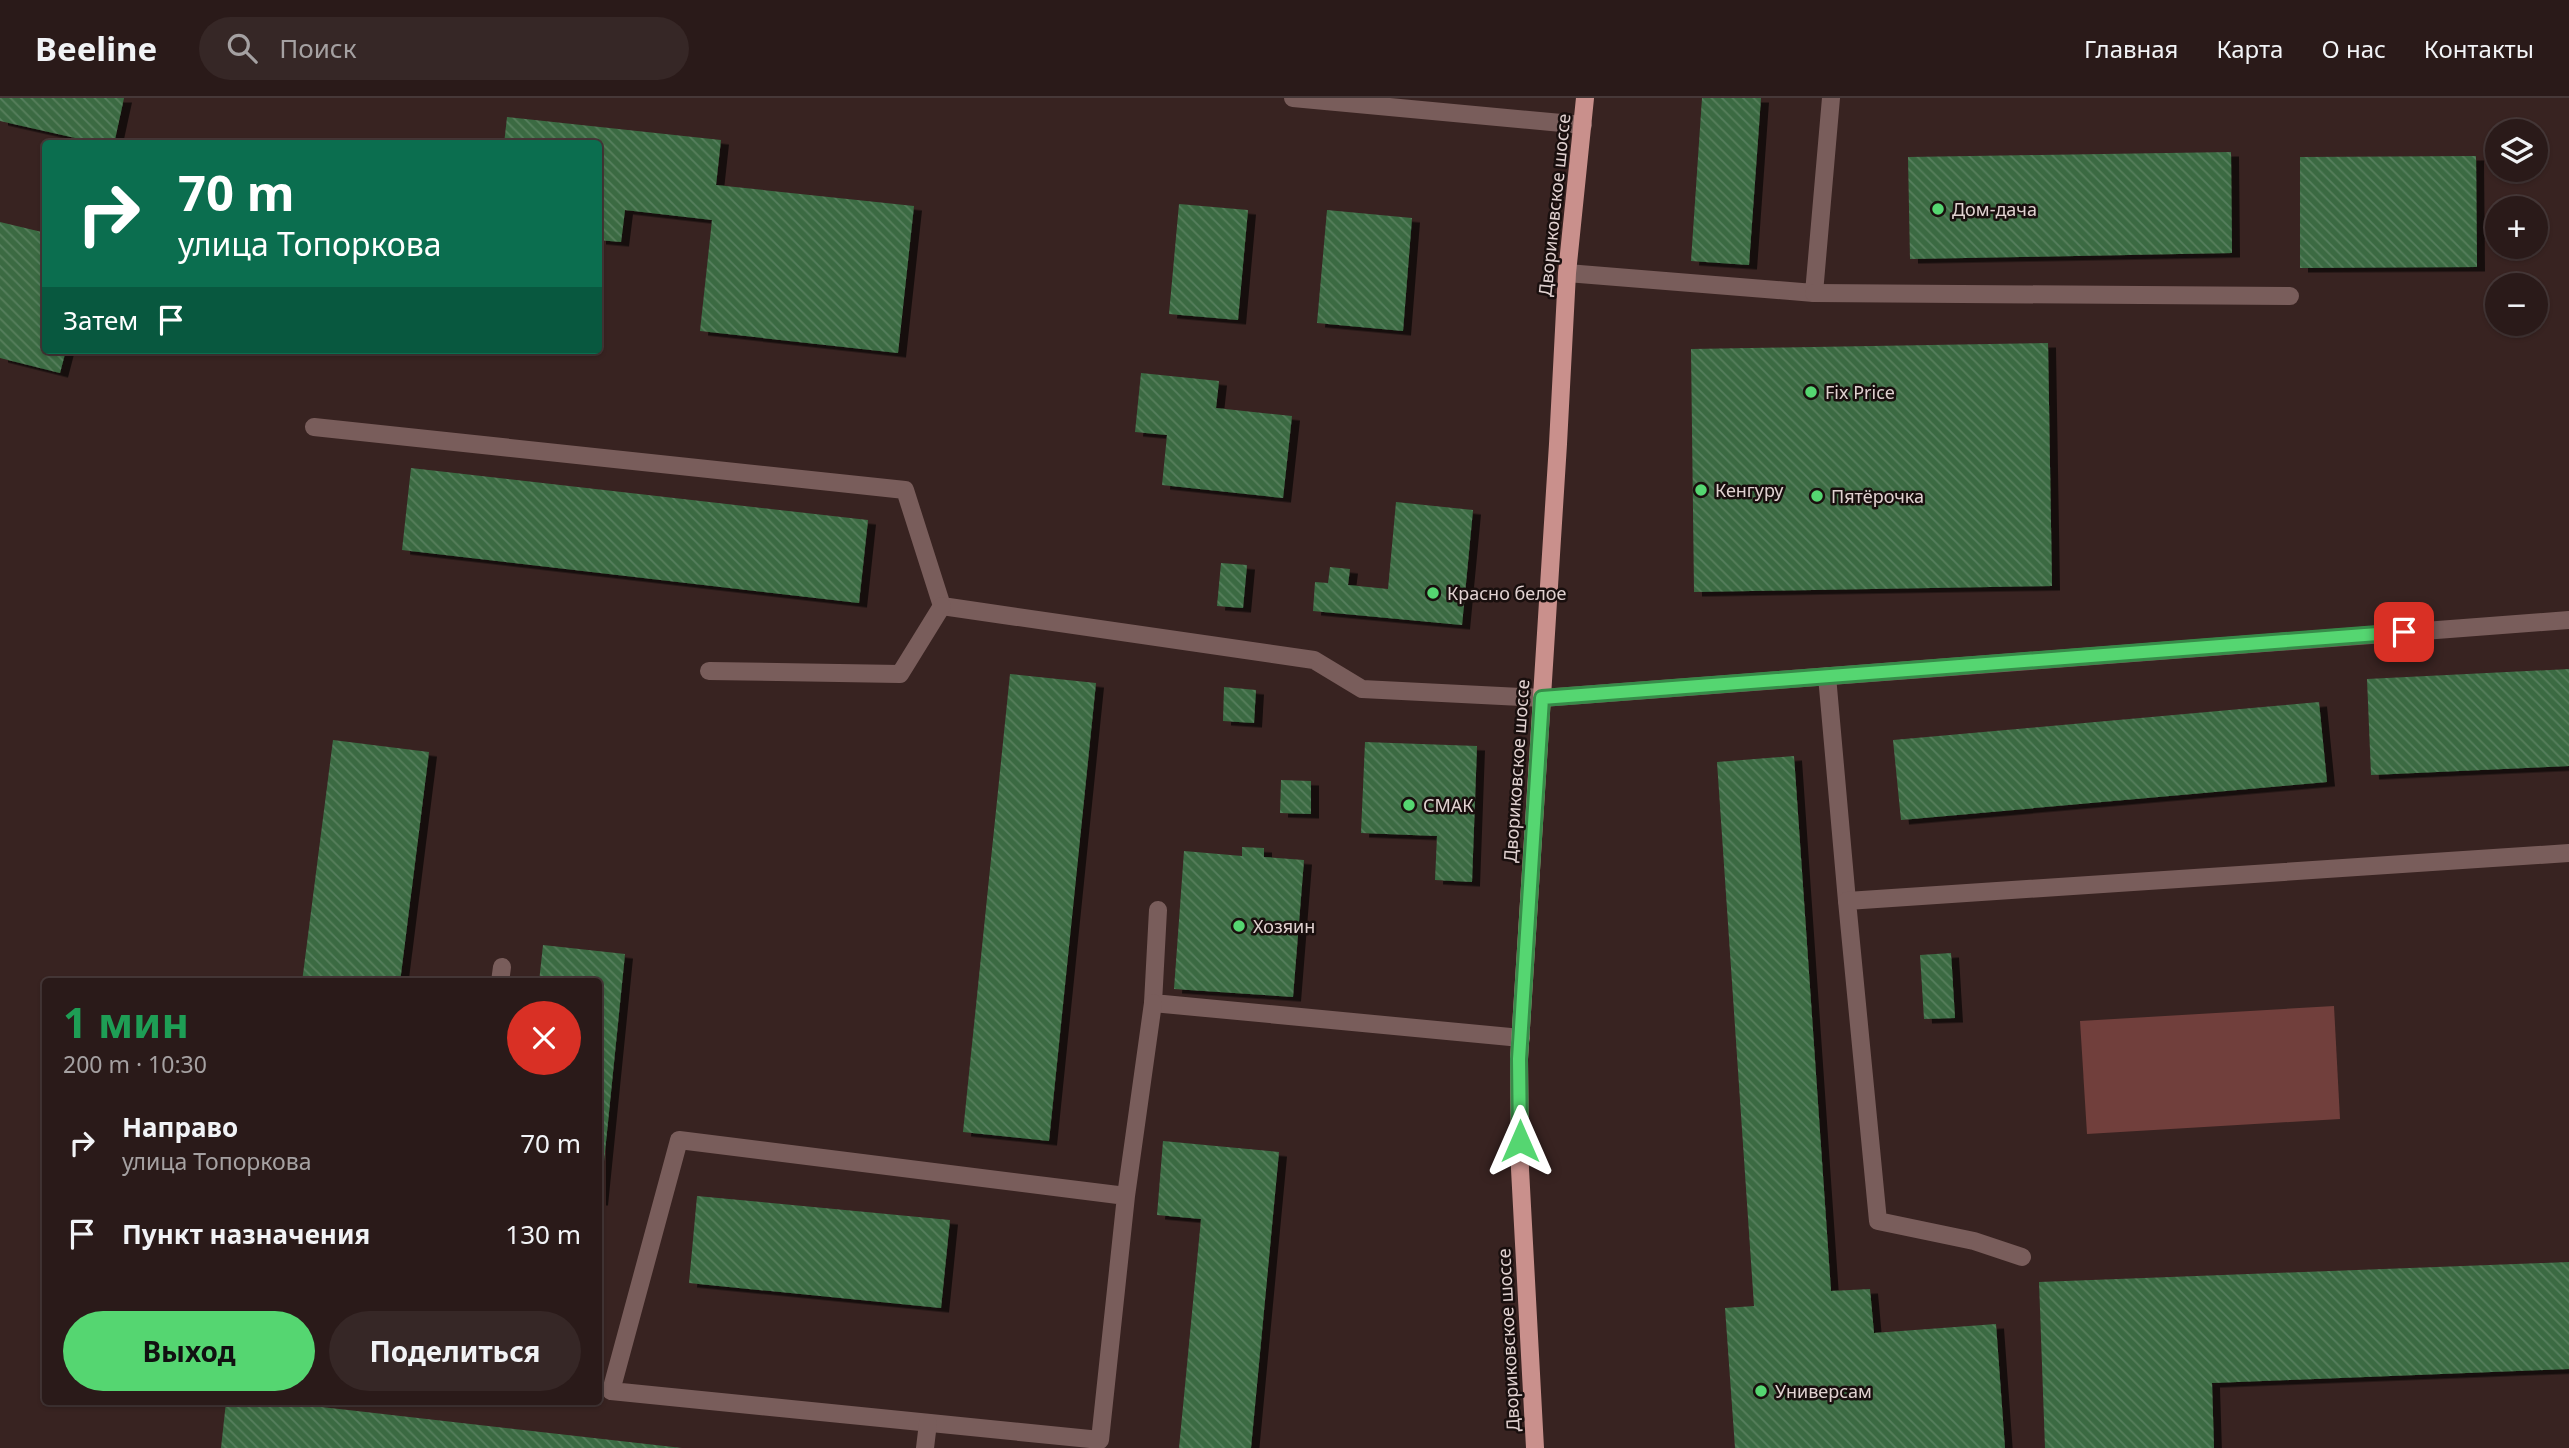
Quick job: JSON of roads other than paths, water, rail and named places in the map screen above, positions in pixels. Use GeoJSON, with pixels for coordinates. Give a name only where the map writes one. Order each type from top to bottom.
{"type":"FeatureCollection","features":[{"type":"Feature","properties":{"kind":"main road","name":"Двориковское шоссе"},"geometry":{"type":"LineString","coordinates":[[1535,1448],[1520,1169],[1521,1038],[1567,273],[1585,98]]}},
{"type":"Feature","properties":{"kind":"street"},"geometry":{"type":"LineString","coordinates":[[1293,98],[1583,125]]}},
{"type":"Feature","properties":{"kind":"street"},"geometry":{"type":"LineString","coordinates":[[1814,293],[1831,98]]}},
{"type":"Feature","properties":{"kind":"street"},"geometry":{"type":"LineString","coordinates":[[1567,273],[1814,293],[2290,296]]}},
{"type":"Feature","properties":{"kind":"street"},"geometry":{"type":"LineString","coordinates":[[314,428],[905,490],[942,606],[900,674],[709,671]]}},
{"type":"Feature","properties":{"kind":"street"},"geometry":{"type":"LineString","coordinates":[[942,606],[1314,660],[1362,689],[1542,698],[2569,620]]}},
{"type":"Feature","properties":{"kind":"street"},"geometry":{"type":"LineString","coordinates":[[1827,676],[1878,1221],[1974,1241],[2022,1257]]}},
{"type":"Feature","properties":{"kind":"street"},"geometry":{"type":"LineString","coordinates":[[1847,901],[2569,853]]}},
{"type":"Feature","properties":{"kind":"street"},"geometry":{"type":"LineString","coordinates":[[1126,1196],[679,1140],[605,1390],[1100,1440],[1126,1196],[1153,1003],[1158,909]]}},
{"type":"Feature","properties":{"kind":"street"},"geometry":{"type":"LineString","coordinates":[[1153,1003],[1521,1038]]}},
{"type":"Feature","properties":{"kind":"street"},"geometry":{"type":"LineString","coordinates":[[925,1448],[928,1423]]}},
{"type":"Feature","properties":{"kind":"place","name":"Дом-дача"},"geometry":{"type":"Point","coordinates":[1938,209]}},
{"type":"Feature","properties":{"kind":"place","name":"Fix Price"},"geometry":{"type":"Point","coordinates":[1811,392]}},
{"type":"Feature","properties":{"kind":"place","name":"Кенгуру"},"geometry":{"type":"Point","coordinates":[1701,490]}},
{"type":"Feature","properties":{"kind":"place","name":"Пятёрочка"},"geometry":{"type":"Point","coordinates":[1817,496]}},
{"type":"Feature","properties":{"kind":"place","name":"Красно белое"},"geometry":{"type":"Point","coordinates":[1433,593]}},
{"type":"Feature","properties":{"kind":"place","name":"СМАК"},"geometry":{"type":"Point","coordinates":[1409,805]}},
{"type":"Feature","properties":{"kind":"place","name":"Хозяин"},"geometry":{"type":"Point","coordinates":[1239,926]}},
{"type":"Feature","properties":{"kind":"place","name":"Универсам"},"geometry":{"type":"Point","coordinates":[1761,1391]}}]}
